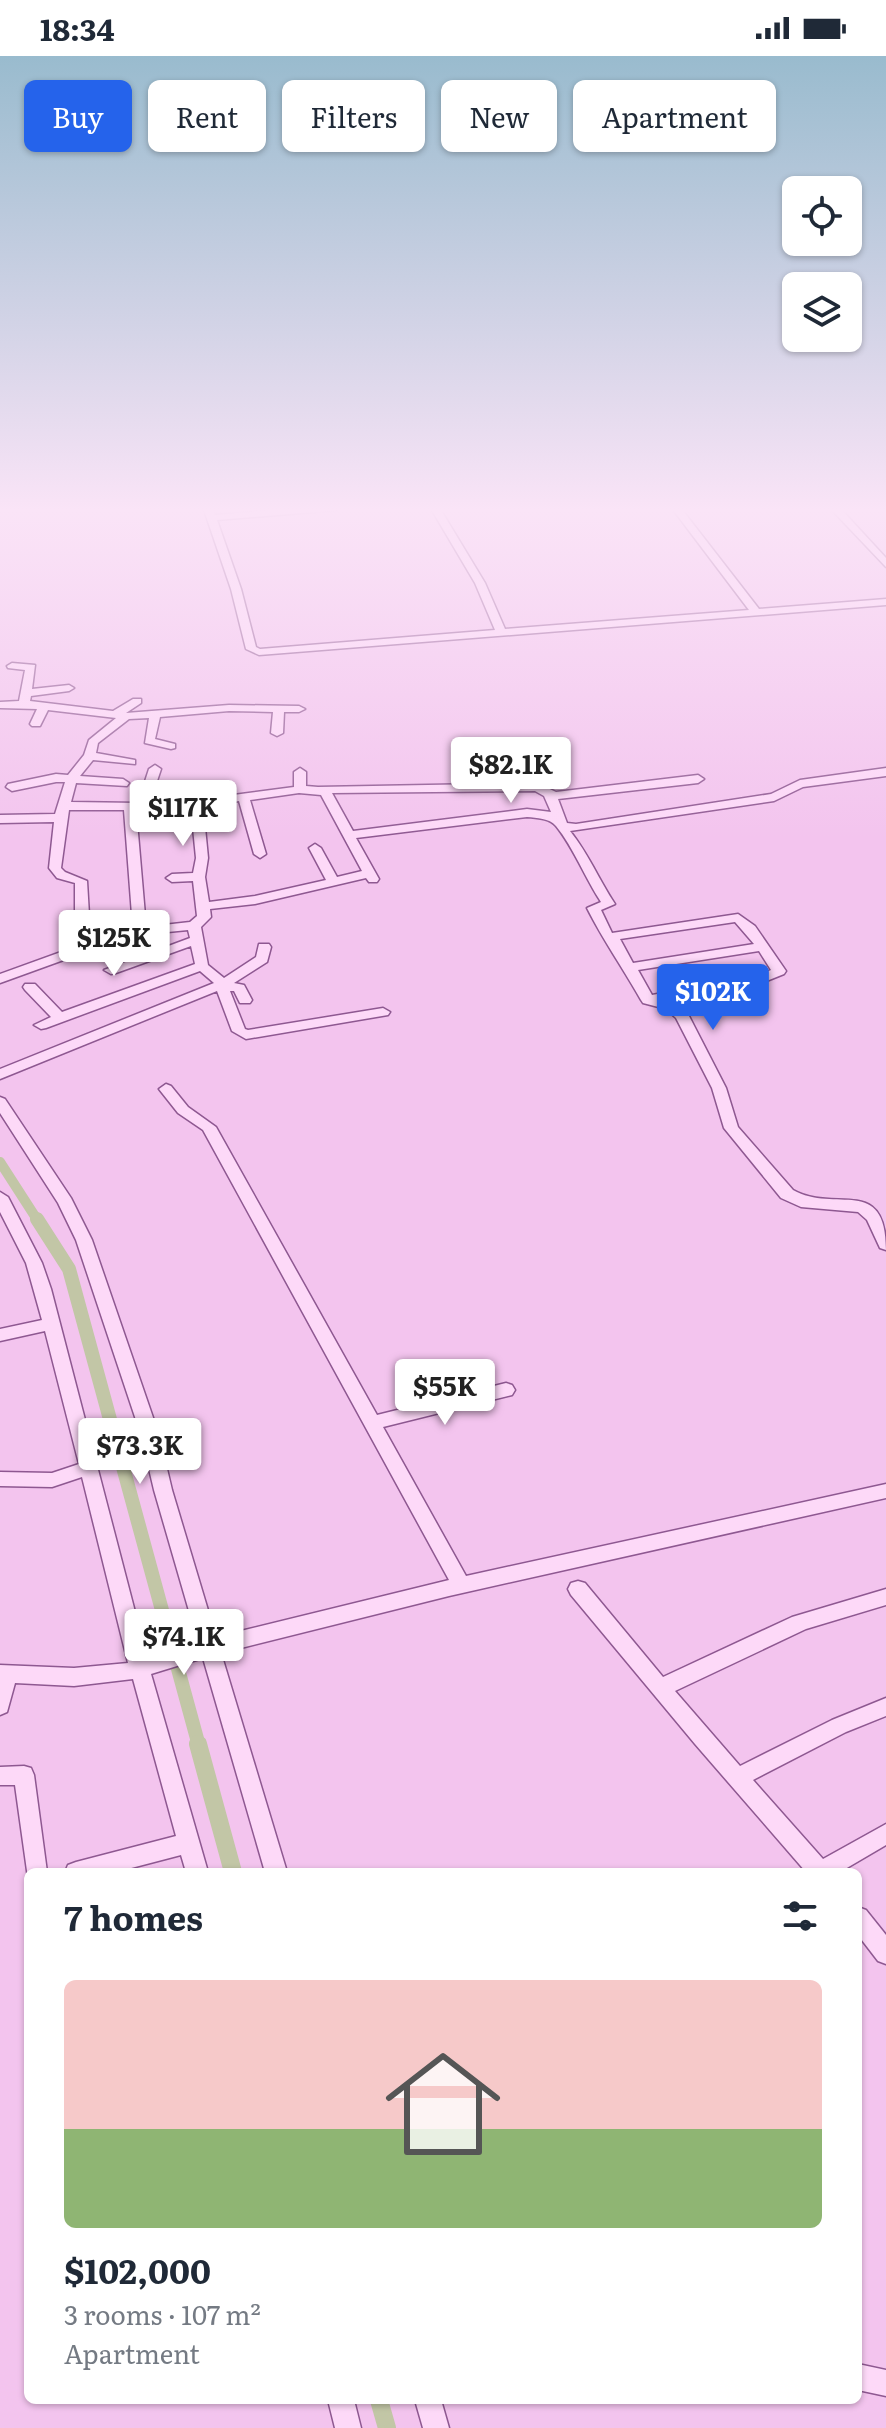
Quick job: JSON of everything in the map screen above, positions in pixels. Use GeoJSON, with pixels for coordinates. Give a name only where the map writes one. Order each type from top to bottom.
{"type":"FeatureCollection","features":[{"type":"Feature","properties":{"kind":"street"},"geometry":{"type":"LineString","coordinates":[[244,618],[253,651],[687,618]]}},
{"type":"Feature","properties":{"kind":"street"},"geometry":{"type":"LineString","coordinates":[[497,618],[501,633]]}},
{"type":"Feature","properties":{"kind":"street"},"geometry":{"type":"LineString","coordinates":[[12,666],[31,667],[25,698]]}},
{"type":"Feature","properties":{"kind":"street"},"geometry":{"type":"LineString","coordinates":[[0,705],[69,688]]}},
{"type":"Feature","properties":{"kind":"street"},"geometry":{"type":"LineString","coordinates":[[25,698],[43,708],[121,715],[229,708],[299,709]]}},
{"type":"Feature","properties":{"kind":"street"},"geometry":{"type":"LineString","coordinates":[[120,935],[105,936],[92,930],[82,916],[81,881],[61,875],[55,868],[63,812],[72,778],[90,756],[95,740],[137,701]]}},
{"type":"Feature","properties":{"kind":"street"},"geometry":{"type":"LineString","coordinates":[[36,724],[43,708]]}},
{"type":"Feature","properties":{"kind":"street"},"geometry":{"type":"LineString","coordinates":[[277,733],[279,708]]}},
{"type":"Feature","properties":{"kind":"street"},"geometry":{"type":"LineString","coordinates":[[155,714],[149,741],[171,746]]}},
{"type":"Feature","properties":{"kind":"street"},"geometry":{"type":"LineString","coordinates":[[90,756],[131,762]]}},
{"type":"Feature","properties":{"kind":"street"},"geometry":{"type":"LineString","coordinates":[[140,930],[137,807],[155,769]]}},
{"type":"Feature","properties":{"kind":"street"},"geometry":{"type":"LineString","coordinates":[[300,772],[300,789]]}},
{"type":"Feature","properties":{"kind":"street"},"geometry":{"type":"LineString","coordinates":[[348,835],[527,813],[547,815],[564,826],[603,826],[774,797],[800,784],[886,772]]}},
{"type":"Feature","properties":{"kind":"street"},"geometry":{"type":"LineString","coordinates":[[12,787],[39,779],[72,778],[123,783]]}},
{"type":"Feature","properties":{"kind":"street"},"geometry":{"type":"LineString","coordinates":[[550,795],[698,779]]}},
{"type":"Feature","properties":{"kind":"street"},"geometry":{"type":"LineString","coordinates":[[0,819],[197,804],[300,789],[537,787],[550,795],[565,833],[583,857],[592,879],[609,904],[593,908],[608,937],[615,942],[631,967],[648,1000],[675,1008],[682,1016],[719,1088],[731,1128],[787,1194],[801,1202],[862,1207],[874,1217],[886,1244]]}},
{"type":"Feature","properties":{"kind":"street"},"geometry":{"type":"LineString","coordinates":[[204,906],[255,900],[372,876],[325,792],[320,790]]}},
{"type":"Feature","properties":{"kind":"street"},"geometry":{"type":"LineString","coordinates":[[244,799],[260,854]]}},
{"type":"Feature","properties":{"kind":"street"},"geometry":{"type":"LineString","coordinates":[[111,970],[195,933],[204,917],[199,877],[202,858],[197,804]]}},
{"type":"Feature","properties":{"kind":"street"},"geometry":{"type":"LineString","coordinates":[[315,848],[335,883]]}},
{"type":"Feature","properties":{"kind":"street"},"geometry":{"type":"LineString","coordinates":[[172,878],[199,877]]}},
{"type":"Feature","properties":{"kind":"street"},"geometry":{"type":"LineString","coordinates":[[615,942],[613,938],[616,936],[735,918],[750,929],[779,971],[777,974],[648,1000]]}},
{"type":"Feature","properties":{"kind":"street"},"geometry":{"type":"LineString","coordinates":[[0,979],[140,930],[195,933]]}},
{"type":"Feature","properties":{"kind":"street"},"geometry":{"type":"LineString","coordinates":[[195,933],[202,966],[223,985],[239,1031],[246,1035],[383,1012]]}},
{"type":"Feature","properties":{"kind":"street"},"geometry":{"type":"LineString","coordinates":[[0,1074],[223,985],[262,959],[264,947]]}},
{"type":"Feature","properties":{"kind":"street"},"geometry":{"type":"LineString","coordinates":[[631,967],[762,947]]}},
{"type":"Feature","properties":{"kind":"street"},"geometry":{"type":"LineString","coordinates":[[41,1025],[202,966]]}},
{"type":"Feature","properties":{"kind":"street"},"geometry":{"type":"LineString","coordinates":[[223,985],[239,988],[245,1000]]}},
{"type":"Feature","properties":{"kind":"street"},"geometry":{"type":"LineString","coordinates":[[30,987],[60,1018]]}},
{"type":"Feature","properties":{"kind":"street"},"geometry":{"type":"LineString","coordinates":[[166,1089],[183,1110],[209,1127],[461,1585]]}},
{"type":"Feature","properties":{"kind":"street"},"geometry":{"type":"LineString","coordinates":[[0,1102],[65,1202],[84,1240],[150,1435],[204,1649],[275,1868]]}},
{"type":"Feature","properties":{"kind":"street"},"geometry":{"type":"LineString","coordinates":[[0,1198],[34,1263],[89,1468],[150,1666],[196,1868]]}},
{"type":"Feature","properties":{"kind":"street"},"geometry":{"type":"LineString","coordinates":[[0,1335],[51,1324]]}},
{"type":"Feature","properties":{"kind":"street"},"geometry":{"type":"LineString","coordinates":[[373,1423],[506,1390]]}},
{"type":"Feature","properties":{"kind":"street"},"geometry":{"type":"LineString","coordinates":[[0,1479],[52,1480],[89,1468]]}},
{"type":"Feature","properties":{"kind":"street"},"geometry":{"type":"LineString","coordinates":[[0,1706],[4,1674],[74,1677],[150,1666],[204,1649],[461,1585],[886,1491]]}},
{"type":"Feature","properties":{"kind":"street"},"geometry":{"type":"LineString","coordinates":[[578,1589],[816,1868]]}},
{"type":"Feature","properties":{"kind":"street"},"geometry":{"type":"LineString","coordinates":[[661,1688],[730,1652],[802,1621],[886,1597]]}},
{"type":"Feature","properties":{"kind":"street"},"geometry":{"type":"LineString","coordinates":[[737,1778],[839,1726],[886,1707]]}},
{"type":"Feature","properties":{"kind":"street"},"geometry":{"type":"LineString","coordinates":[[0,1776],[24,1775],[36,1868]]}},
{"type":"Feature","properties":{"kind":"street"},"geometry":{"type":"LineString","coordinates":[[827,1868],[886,1834]]}},
{"type":"Feature","properties":{"kind":"street"},"geometry":{"type":"LineString","coordinates":[[92,1868],[190,1843]]}},
{"type":"Feature","properties":{"kind":"street"},"geometry":{"type":"LineString","coordinates":[[862,1923],[886,1953]]}},
{"type":"Feature","properties":{"kind":"street"},"geometry":{"type":"LineString","coordinates":[[862,2378],[886,2383]]}},
{"type":"Feature","properties":{"kind":"street"},"geometry":{"type":"LineString","coordinates":[[342,2404],[348,2428]]}},
{"type":"Feature","properties":{"kind":"street"},"geometry":{"type":"LineString","coordinates":[[429,2404],[436,2428]]}},
{"type":"Feature","properties":{"kind":"waterway"},"geometry":{"type":"LineString","coordinates":[[0,1162],[38,1221]]}},
{"type":"Feature","properties":{"kind":"waterway"},"geometry":{"type":"LineString","coordinates":[[37,1219],[69,1269],[199,1746]]}},
{"type":"Feature","properties":{"kind":"waterway"},"geometry":{"type":"LineString","coordinates":[[198,1744],[232,1868]]}},
{"type":"Feature","properties":{"kind":"waterway"},"geometry":{"type":"LineString","coordinates":[[380,2404],[387,2428]]}}]}
